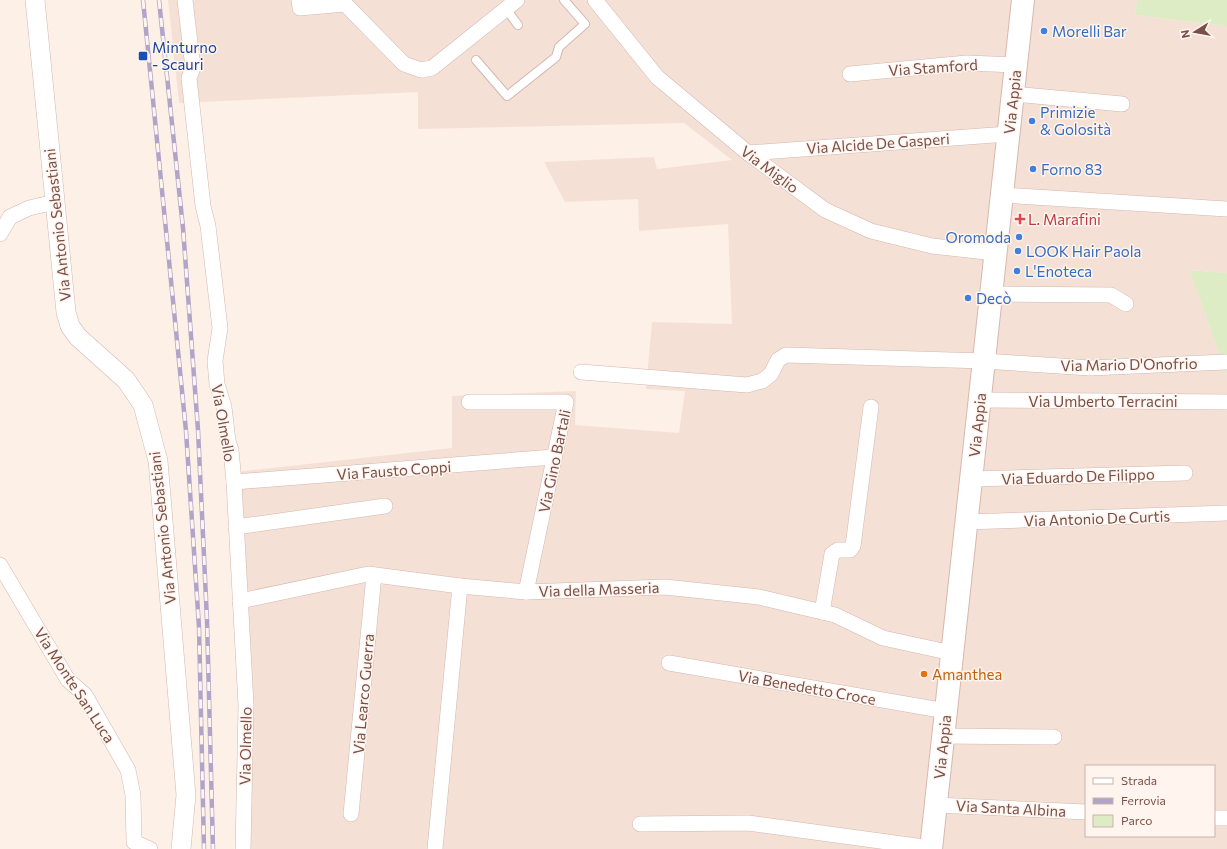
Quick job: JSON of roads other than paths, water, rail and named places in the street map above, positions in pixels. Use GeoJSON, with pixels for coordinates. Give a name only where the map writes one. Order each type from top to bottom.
{"type":"FeatureCollection","features":[{"type":"Feature","properties":{"kind":"main road","name":"Via Appia"},"geometry":{"type":"LineString","coordinates":[[931,849],[1023,0]]}},
{"type":"Feature","properties":{"kind":"street","name":"Via Antonio Sebastiani"},"geometry":{"type":"LineString","coordinates":[[35,0],[66,312],[70,326],[78,338],[126,380],[144,405],[158,461],[186,795],[181,849]]}},
{"type":"Feature","properties":{"kind":"street","name":"Via Olmello"},"geometry":{"type":"LineString","coordinates":[[186,0],[193,68],[190,78],[203,206],[208,226],[220,328],[215,361],[217,384],[224,407],[228,441],[231,450],[234,482],[246,705],[243,849]]}},
{"type":"Feature","properties":{"kind":"street"},"geometry":{"type":"LineString","coordinates":[[299,0],[300,8],[345,4],[404,64],[422,70],[432,68],[511,4]]}},
{"type":"Feature","properties":{"kind":"street","name":"Via Miglio"},"geometry":{"type":"LineString","coordinates":[[595,0],[656,77],[748,153],[825,210],[871,231],[932,246],[995,253]]}},
{"type":"Feature","properties":{"kind":"street","name":"Via Stamford"},"geometry":{"type":"LineString","coordinates":[[850,74],[967,63],[1016,66]]}},
{"type":"Feature","properties":{"kind":"street"},"geometry":{"type":"LineString","coordinates":[[1013,94],[1122,104]]}},
{"type":"Feature","properties":{"kind":"street","name":"Via Alcide De Gasperi"},"geometry":{"type":"LineString","coordinates":[[748,153],[1008,134]]}},
{"type":"Feature","properties":{"kind":"street"},"geometry":{"type":"LineString","coordinates":[[1002,195],[1227,209]]}},
{"type":"Feature","properties":{"kind":"street"},"geometry":{"type":"LineString","coordinates":[[0,234],[10,216],[29,208],[55,202]]}},
{"type":"Feature","properties":{"kind":"street"},"geometry":{"type":"LineString","coordinates":[[991,294],[1111,296],[1126,304]]}},
{"type":"Feature","properties":{"kind":"street","name":"Via Mario D'Onofrio"},"geometry":{"type":"LineString","coordinates":[[581,372],[747,385],[762,381],[771,374],[778,360],[786,355],[984,361],[1090,368],[1226,362]]}},
{"type":"Feature","properties":{"kind":"street","name":"Via Umberto Terracini"},"geometry":{"type":"LineString","coordinates":[[979,400],[1227,402]]}},
{"type":"Feature","properties":{"kind":"street","name":"Via Gino Bartali"},"geometry":{"type":"LineString","coordinates":[[469,402],[566,402],[526,592]]}},
{"type":"Feature","properties":{"kind":"street"},"geometry":{"type":"LineString","coordinates":[[822,612],[832,554],[838,550],[850,550],[853,546],[871,406]]}},
{"type":"Feature","properties":{"kind":"street","name":"Via Fausto Coppi"},"geometry":{"type":"LineString","coordinates":[[234,482],[554,457]]}},
{"type":"Feature","properties":{"kind":"street","name":"Via Eduardo De Filippo"},"geometry":{"type":"LineString","coordinates":[[971,479],[1185,473]]}},
{"type":"Feature","properties":{"kind":"street"},"geometry":{"type":"LineString","coordinates":[[236,527],[384,506]]}},
{"type":"Feature","properties":{"kind":"street","name":"Via Antonio De Curtis"},"geometry":{"type":"LineString","coordinates":[[966,522],[1227,513]]}},
{"type":"Feature","properties":{"kind":"street","name":"Via Monte San Luca"},"geometry":{"type":"LineString","coordinates":[[0,565],[68,680],[85,694],[128,770],[133,795],[134,842],[150,849]]}},
{"type":"Feature","properties":{"kind":"street","name":"Via della Masseria"},"geometry":{"type":"LineString","coordinates":[[240,601],[368,574],[460,586],[526,592],[665,587],[759,597],[835,615],[883,638],[952,653]]}},
{"type":"Feature","properties":{"kind":"street","name":"Via Learco Guerra"},"geometry":{"type":"LineString","coordinates":[[352,814],[374,575]]}},
{"type":"Feature","properties":{"kind":"street"},"geometry":{"type":"LineString","coordinates":[[435,849],[460,586]]}},
{"type":"Feature","properties":{"kind":"street","name":"Via Benedetto Croce"},"geometry":{"type":"LineString","coordinates":[[669,662],[946,711]]}},
{"type":"Feature","properties":{"kind":"street"},"geometry":{"type":"LineString","coordinates":[[943,736],[1054,737]]}},
{"type":"Feature","properties":{"kind":"street","name":"Via Santa Albina"},"geometry":{"type":"LineString","coordinates":[[936,805],[1085,812]]}},
{"type":"Feature","properties":{"kind":"street"},"geometry":{"type":"LineString","coordinates":[[1215,818],[1227,818]]}},
{"type":"Feature","properties":{"kind":"street"},"geometry":{"type":"LineString","coordinates":[[640,824],[748,823],[931,849]]}},
{"type":"Feature","properties":{"kind":"lane"},"geometry":{"type":"LineString","coordinates":[[476,60],[507,96],[556,57],[559,47],[585,24],[564,0]]}},
{"type":"Feature","properties":{"kind":"lane"},"geometry":{"type":"LineString","coordinates":[[511,4],[518,25]]}},
{"type":"Feature","properties":{"kind":"railway"},"geometry":{"type":"LineString","coordinates":[[143,0],[186,431],[199,627],[204,849]]}},
{"type":"Feature","properties":{"kind":"railway"},"geometry":{"type":"LineString","coordinates":[[159,0],[183,228],[198,430],[207,620],[213,849]]}},
{"type":"Feature","properties":{"kind":"place","name":"Morelli Bar"},"geometry":{"type":"Point","coordinates":[1044,31]}},
{"type":"Feature","properties":{"kind":"place","name":"Minturno - Scauri"},"geometry":{"type":"Point","coordinates":[143,56]}},
{"type":"Feature","properties":{"kind":"place","name":"Primizie & Golosità"},"geometry":{"type":"Point","coordinates":[1032,121]}},
{"type":"Feature","properties":{"kind":"place","name":"Forno 83"},"geometry":{"type":"Point","coordinates":[1033,169]}},
{"type":"Feature","properties":{"kind":"place","name":"L. Marafini"},"geometry":{"type":"Point","coordinates":[1020,219]}},
{"type":"Feature","properties":{"kind":"place","name":"Oromoda"},"geometry":{"type":"Point","coordinates":[1019,237]}},
{"type":"Feature","properties":{"kind":"place","name":"LOOK Hair Paola"},"geometry":{"type":"Point","coordinates":[1018,251]}},
{"type":"Feature","properties":{"kind":"place","name":"L'Enoteca"},"geometry":{"type":"Point","coordinates":[1017,271]}},
{"type":"Feature","properties":{"kind":"place","name":"Decò"},"geometry":{"type":"Point","coordinates":[968,298]}},
{"type":"Feature","properties":{"kind":"place","name":"Amanthea"},"geometry":{"type":"Point","coordinates":[924,674]}}]}
